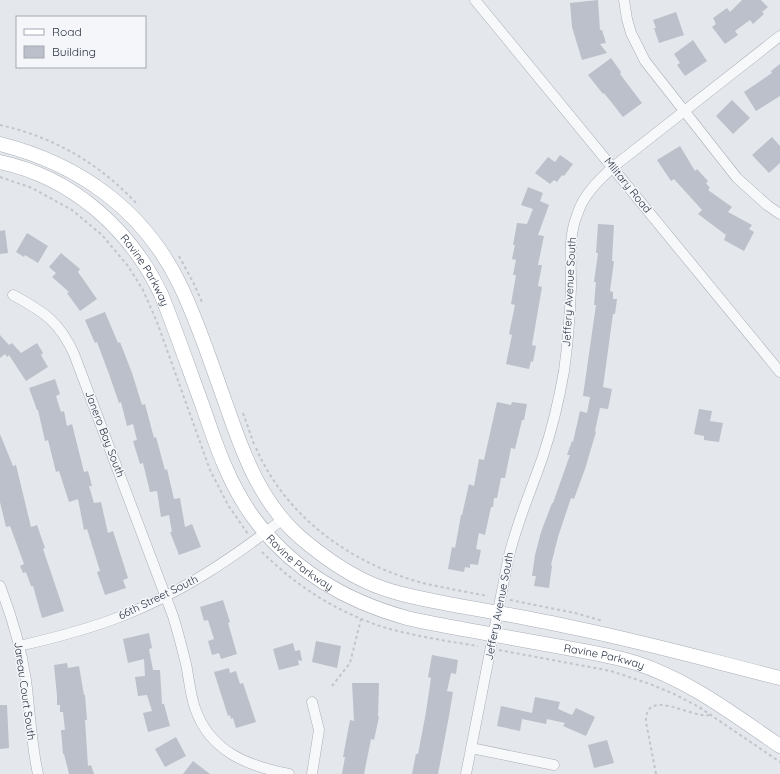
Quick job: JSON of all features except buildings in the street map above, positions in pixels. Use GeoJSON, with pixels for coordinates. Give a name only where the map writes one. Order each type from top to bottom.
{"type":"FeatureCollection","features":[{"type":"Feature","properties":{"kind":"street","name":"Military Road"},"geometry":{"type":"LineString","coordinates":[[474,0],[613,167],[780,372]]}},
{"type":"Feature","properties":{"kind":"street"},"geometry":{"type":"LineString","coordinates":[[624,0],[627,19],[638,49],[645,61],[737,178],[767,205],[780,214]]}},
{"type":"Feature","properties":{"kind":"street","name":"Jeffery Avenue South"},"geometry":{"type":"LineString","coordinates":[[466,774],[514,533],[543,454],[562,382],[569,323],[571,242],[574,224],[582,202],[598,181],[613,167],[780,36]]}},
{"type":"Feature","properties":{"kind":"street","name":"Ravine Parkway"},"geometry":{"type":"LineString","coordinates":[[0,144],[50,160],[82,177],[109,196],[148,234],[160,250],[180,283],[246,459],[267,500],[301,538],[351,574],[364,581],[398,593],[612,636],[780,678]]}},
{"type":"Feature","properties":{"kind":"street","name":"Ravine Parkway"},"geometry":{"type":"LineString","coordinates":[[0,162],[24,168],[44,177],[82,199],[114,226],[140,257],[153,276],[170,314],[214,440],[226,468],[244,502],[266,532],[286,554],[313,576],[354,600],[408,618],[613,657],[654,670],[694,689],[780,746]]}},
{"type":"Feature","properties":{"kind":"street","name":"Janero Bay South"},"geometry":{"type":"LineString","coordinates":[[13,295],[28,303],[52,320],[60,328],[68,341],[166,596],[182,648],[195,709],[206,730],[218,745],[236,758],[257,767],[289,774]]}},
{"type":"Feature","properties":{"kind":"street","name":"66th Street South"},"geometry":{"type":"LineString","coordinates":[[20,646],[93,626],[121,616],[166,596],[217,567],[283,519]]}},
{"type":"Feature","properties":{"kind":"street","name":"Jareau Court South"},"geometry":{"type":"LineString","coordinates":[[0,586],[20,646],[26,679],[38,774]]}},
{"type":"Feature","properties":{"kind":"street"},"geometry":{"type":"LineString","coordinates":[[312,702],[319,730],[312,774]]}},
{"type":"Feature","properties":{"kind":"street"},"geometry":{"type":"LineString","coordinates":[[471,748],[554,765]]}},
{"type":"Feature","properties":{"kind":"path"},"geometry":{"type":"LineString","coordinates":[[0,177],[32,188],[72,210],[102,235],[128,266],[150,305],[210,470],[228,505],[245,530]]}},
{"type":"Feature","properties":{"kind":"path"},"geometry":{"type":"LineString","coordinates":[[306,520],[336,544],[364,560],[394,573],[423,583],[488,596]]}},
{"type":"Feature","properties":{"kind":"path"},"geometry":{"type":"LineString","coordinates":[[332,686],[350,663],[361,619]]}},
{"type":"Feature","properties":{"kind":"path"},"geometry":{"type":"LineString","coordinates":[[499,650],[624,675],[668,691],[710,715],[780,762]]}},
{"type":"Feature","properties":{"kind":"path"},"geometry":{"type":"LineString","coordinates":[[656,774],[646,722],[647,714],[650,708],[656,705],[663,705],[700,715],[710,715]]}}]}
